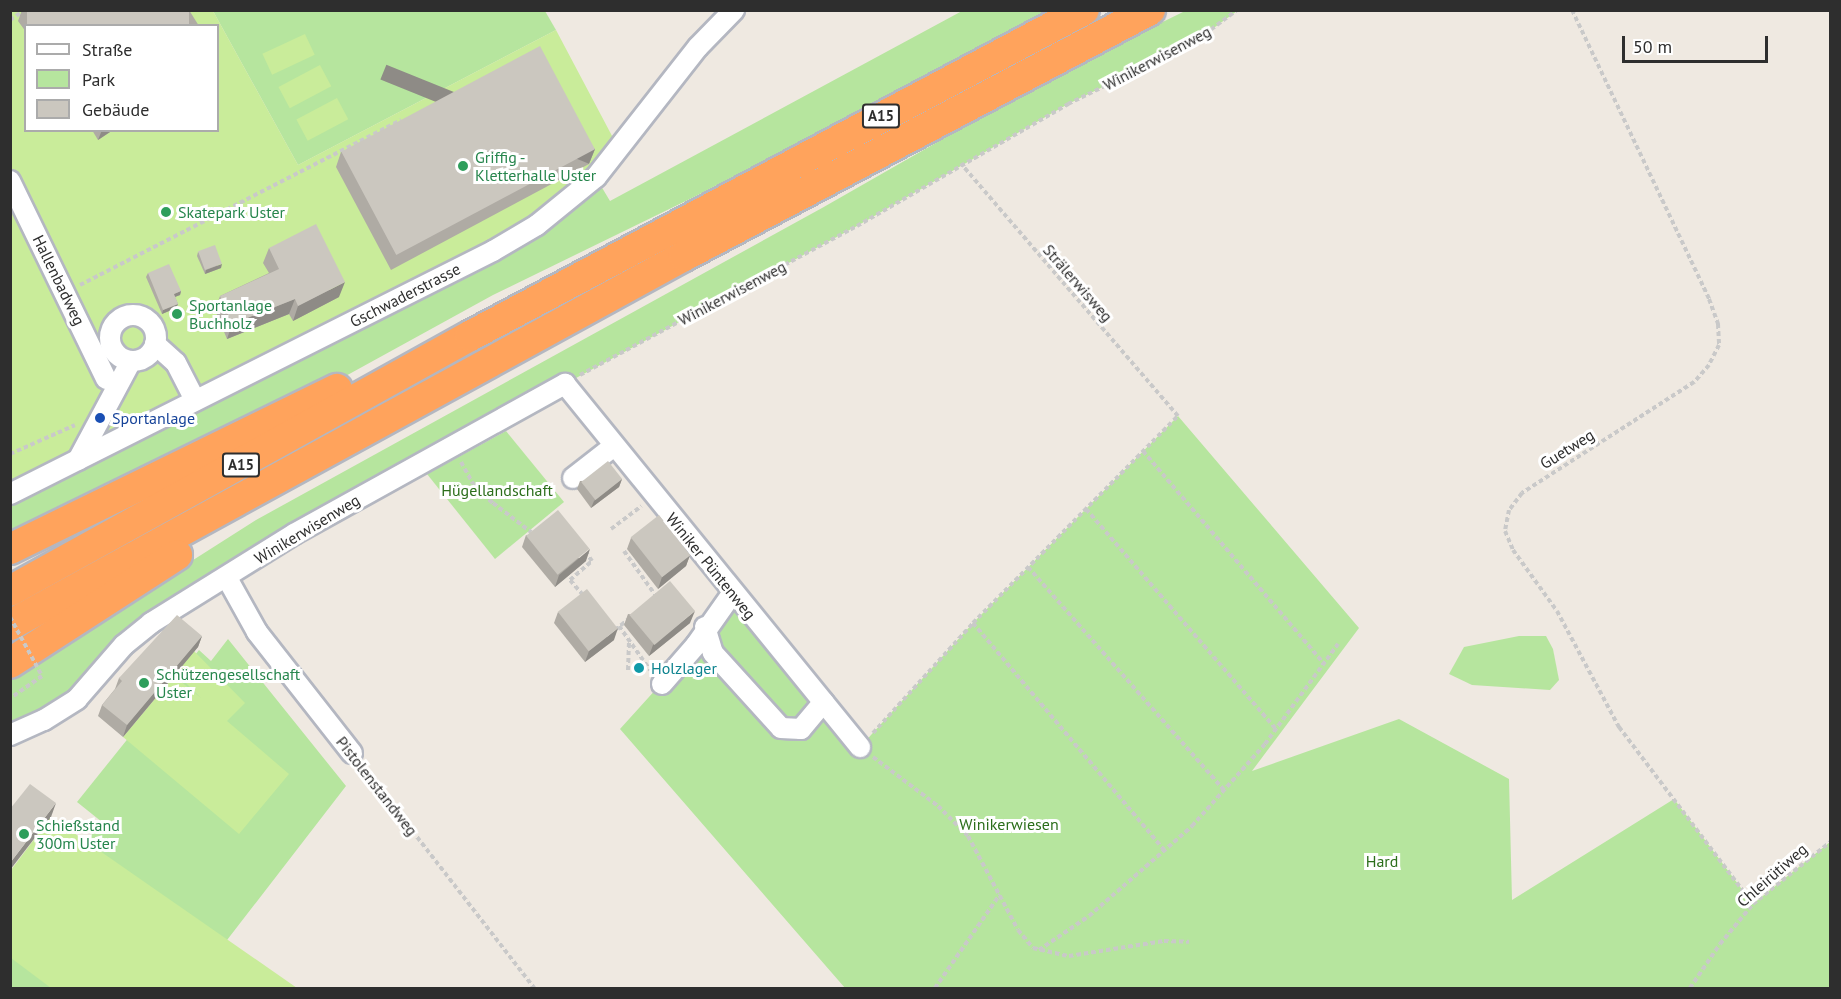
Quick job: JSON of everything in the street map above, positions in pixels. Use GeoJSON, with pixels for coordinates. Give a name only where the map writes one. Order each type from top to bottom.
{"type":"FeatureCollection","features":[{"type":"Feature","properties":{"kind":"highway","name":"A15"},"geometry":{"type":"LineString","coordinates":[[10,591],[470,336],[1084,10]]}},
{"type":"Feature","properties":{"kind":"highway","name":"A15"},"geometry":{"type":"LineString","coordinates":[[10,625],[374,428],[684,256],[1150,10]]}},
{"type":"Feature","properties":{"kind":"highway"},"geometry":{"type":"LineString","coordinates":[[10,549],[191,463],[438,337],[470,336]]}},
{"type":"Feature","properties":{"kind":"highway"},"geometry":{"type":"LineString","coordinates":[[10,663],[207,535],[331,462],[374,428]]}},
{"type":"Feature","properties":{"kind":"street","name":"Gschwaderstrasse"},"geometry":{"type":"LineString","coordinates":[[10,494],[493,251],[568,202],[620,151],[698,47],[734,10]]}},
{"type":"Feature","properties":{"kind":"street","name":"Hallenbadweg"},"geometry":{"type":"LineString","coordinates":[[10,181],[65,292],[104,352],[106,379]]}},
{"type":"Feature","properties":{"kind":"street"},"geometry":{"type":"LineString","coordinates":[[155,344],[146,357],[131,361],[104,352],[114,326],[126,316],[148,322],[155,344],[176,363],[195,400]]}},
{"type":"Feature","properties":{"kind":"street"},"geometry":{"type":"LineString","coordinates":[[78,460],[131,361]]}},
{"type":"Feature","properties":{"kind":"street","name":"Winikerwisenweg"},"geometry":{"type":"LineString","coordinates":[[10,735],[60,711],[151,624],[294,534],[565,384]]}},
{"type":"Feature","properties":{"kind":"street","name":"Winiker Püntenweg"},"geometry":{"type":"LineString","coordinates":[[565,384],[732,594],[860,747]]}},
{"type":"Feature","properties":{"kind":"street"},"geometry":{"type":"LineString","coordinates":[[573,478],[614,446]]}},
{"type":"Feature","properties":{"kind":"street","name":"Pistolenstandweg"},"geometry":{"type":"LineString","coordinates":[[227,578],[257,632],[352,753]]}},
{"type":"Feature","properties":{"kind":"street"},"geometry":{"type":"LineString","coordinates":[[662,684],[696,645],[705,627],[732,594]]}},
{"type":"Feature","properties":{"kind":"street"},"geometry":{"type":"LineString","coordinates":[[705,627],[713,653],[781,728],[801,729],[824,702]]}},
{"type":"Feature","properties":{"kind":"path"},"geometry":{"type":"LineString","coordinates":[[10,20],[25,10]]}},
{"type":"Feature","properties":{"kind":"path","name":"Winikerwisenweg"},"geometry":{"type":"LineString","coordinates":[[565,384],[857,226],[1068,104],[1193,42],[1237,10]]}},
{"type":"Feature","properties":{"kind":"path","name":"Guetweg"},"geometry":{"type":"LineString","coordinates":[[1572,10],[1709,299],[1718,324],[1719,345],[1709,365],[1694,382],[1522,493],[1509,510],[1505,531],[1513,550],[1557,611],[1619,727],[1754,904]]}},
{"type":"Feature","properties":{"kind":"path"},"geometry":{"type":"LineString","coordinates":[[65,292],[404,118]]}},
{"type":"Feature","properties":{"kind":"path","name":"Strälerwisweg"},"geometry":{"type":"LineString","coordinates":[[961,164],[1178,416],[1143,451]]}},
{"type":"Feature","properties":{"kind":"path"},"geometry":{"type":"LineString","coordinates":[[10,454],[82,422]]}},
{"type":"Feature","properties":{"kind":"path"},"geometry":{"type":"LineString","coordinates":[[451,446],[473,484],[493,503],[529,534],[538,527]]}},
{"type":"Feature","properties":{"kind":"path"},"geometry":{"type":"LineString","coordinates":[[1189,942],[1164,941],[1069,956],[1039,951],[1024,940],[978,851],[957,823],[860,747],[973,623],[1143,451],[1324,664]]}},
{"type":"Feature","properties":{"kind":"path"},"geometry":{"type":"LineString","coordinates":[[611,529],[654,495]]}},
{"type":"Feature","properties":{"kind":"path"},"geometry":{"type":"LineString","coordinates":[[1086,509],[1276,729]]}},
{"type":"Feature","properties":{"kind":"path"},"geometry":{"type":"LineString","coordinates":[[580,545],[592,561],[570,579],[584,597]]}},
{"type":"Feature","properties":{"kind":"path"},"geometry":{"type":"LineString","coordinates":[[624,551],[657,594],[650,601]]}},
{"type":"Feature","properties":{"kind":"path"},"geometry":{"type":"LineString","coordinates":[[1028,567],[1225,791]]}},
{"type":"Feature","properties":{"kind":"path"},"geometry":{"type":"LineString","coordinates":[[605,623],[612,632],[634,614]]}},
{"type":"Feature","properties":{"kind":"path"},"geometry":{"type":"LineString","coordinates":[[10,617],[42,676],[10,698]]}},
{"type":"Feature","properties":{"kind":"path"},"geometry":{"type":"LineString","coordinates":[[973,623],[1166,852]]}},
{"type":"Feature","properties":{"kind":"path"},"geometry":{"type":"LineString","coordinates":[[619,626],[662,684]]}},
{"type":"Feature","properties":{"kind":"path"},"geometry":{"type":"LineString","coordinates":[[628,670],[630,639]]}},
{"type":"Feature","properties":{"kind":"path"},"geometry":{"type":"LineString","coordinates":[[1039,951],[1089,916],[1166,852],[1225,791],[1276,729],[1338,644]]}},
{"type":"Feature","properties":{"kind":"path","name":"Pistolenstandweg"},"geometry":{"type":"LineString","coordinates":[[352,753],[534,988]]}},
{"type":"Feature","properties":{"kind":"path","name":"Chleirütiweg"},"geometry":{"type":"LineString","coordinates":[[1690,988],[1720,944],[1754,904],[1830,842]]}},
{"type":"Feature","properties":{"kind":"path"},"geometry":{"type":"LineString","coordinates":[[935,988],[1000,893]]}},
{"type":"Feature","properties":{"kind":"green space","name":"Sportanlage Buchholz"},"geometry":{"type":"Polygon","coordinates":[[[11,11],[213,11],[298,165],[556,30],[620,151],[529,220],[11,485],[11,11]]]}},
{"type":"Feature","properties":{"kind":"green space"},"geometry":{"type":"Polygon","coordinates":[[[213,11],[545,11],[556,30],[298,165],[213,11]]]}},
{"type":"Feature","properties":{"kind":"green space"},"geometry":{"type":"Polygon","coordinates":[[[962,11],[1050,11],[696,196],[493,295],[342,378],[11,539],[11,504],[497,258],[547,230],[601,186],[610,201],[962,11]]]}},
{"type":"Feature","properties":{"kind":"green space"},"geometry":{"type":"Polygon","coordinates":[[[1185,11],[1237,11],[1193,43],[1068,104],[857,226],[565,384],[151,624],[77,699],[11,735],[11,676],[256,520],[822,208],[1055,75],[1185,11]]]}},
{"type":"Feature","properties":{"kind":"green space"},"geometry":{"type":"Polygon","coordinates":[[[305,34],[315,55],[272,75],[262,54],[305,34]]]}},
{"type":"Feature","properties":{"kind":"green space"},"geometry":{"type":"Polygon","coordinates":[[[320,65],[331,86],[290,108],[279,87],[320,65]]]}},
{"type":"Feature","properties":{"kind":"green space"},"geometry":{"type":"Polygon","coordinates":[[[337,98],[348,119],[308,141],[296,120],[337,98]]]}},
{"type":"Feature","properties":{"kind":"green space","name":"Winikerwiesen"},"geometry":{"type":"Polygon","coordinates":[[[1178,416],[1359,628],[1252,771],[1399,719],[1509,779],[1512,900],[1674,799],[1753,904],[1830,842],[1830,988],[845,988],[620,729],[696,645],[732,594],[861,746],[973,623],[1178,416]]]}},
{"type":"Feature","properties":{"kind":"green space","name":"Hügellandschaft"},"geometry":{"type":"Polygon","coordinates":[[[506,431],[564,502],[495,559],[427,474],[506,431]]]}},
{"type":"Feature","properties":{"kind":"green space"},"geometry":{"type":"Polygon","coordinates":[[[1519,636],[1546,636],[1553,649],[1559,680],[1550,690],[1472,685],[1449,674],[1464,647],[1519,636]]]}},
{"type":"Feature","properties":{"kind":"green space"},"geometry":{"type":"Polygon","coordinates":[[[228,639],[346,786],[190,988],[11,988],[11,935],[102,822],[77,802],[199,650],[211,661],[228,639]]]}},
{"type":"Feature","properties":{"kind":"green space"},"geometry":{"type":"Polygon","coordinates":[[[194,651],[245,703],[227,721],[289,774],[239,834],[123,737],[174,676],[201,698],[176,673],[194,651]]]}},
{"type":"Feature","properties":{"kind":"green space"},"geometry":{"type":"Polygon","coordinates":[[[51,817],[297,988],[51,988],[11,958],[11,870],[51,817]]]}},
{"type":"Feature","properties":{"kind":"building"},"geometry":{"type":"Polygon","coordinates":[[[27,10],[189,10],[189,24],[27,24],[27,10]]]}},
{"type":"Feature","properties":{"kind":"building","name":"Griffig - Kletterhalle Uster"},"geometry":{"type":"Polygon","coordinates":[[[540,46],[595,149],[396,255],[341,152],[540,46]]]}},
{"type":"Feature","properties":{"kind":"building"},"geometry":{"type":"Polygon","coordinates":[[[316,224],[345,282],[298,306],[295,299],[232,324],[220,296],[279,269],[269,248],[316,224]]]}},
{"type":"Feature","properties":{"kind":"building"},"geometry":{"type":"Polygon","coordinates":[[[215,245],[222,264],[205,270],[198,251],[215,245]]]}},
{"type":"Feature","properties":{"kind":"building"},"geometry":{"type":"Polygon","coordinates":[[[169,264],[181,291],[174,294],[178,304],[163,310],[148,273],[169,264]]]}},
{"type":"Feature","properties":{"kind":"building"},"geometry":{"type":"Polygon","coordinates":[[[608,461],[622,479],[595,500],[581,482],[608,461]]]}},
{"type":"Feature","properties":{"kind":"building"},"geometry":{"type":"Polygon","coordinates":[[[558,510],[589,549],[558,575],[526,536],[558,510]]]}},
{"type":"Feature","properties":{"kind":"building"},"geometry":{"type":"Polygon","coordinates":[[[659,515],[690,555],[662,577],[631,537],[659,515]]]}},
{"type":"Feature","properties":{"kind":"building"},"geometry":{"type":"Polygon","coordinates":[[[670,581],[695,611],[654,645],[629,615],[670,581]]]}},
{"type":"Feature","properties":{"kind":"building"},"geometry":{"type":"Polygon","coordinates":[[[587,589],[618,628],[589,651],[558,612],[587,589]]]}},
{"type":"Feature","properties":{"kind":"building","name":"Schützengesellschaft Uster"},"geometry":{"type":"Polygon","coordinates":[[[177,615],[202,636],[127,725],[102,705],[122,681],[119,678],[177,615]]]}},
{"type":"Feature","properties":{"kind":"building","name":"Schießstand 300m Uster"},"geometry":{"type":"Polygon","coordinates":[[[30,784],[56,803],[10,863],[10,809],[30,784]]]}},
{"type":"Feature","properties":{"kind":"place","name":"Griffig - Kletterhalle Uster"},"geometry":{"type":"Point","coordinates":[463,166]}},
{"type":"Feature","properties":{"kind":"place","name":"Skatepark Uster"},"geometry":{"type":"Point","coordinates":[166,212]}},
{"type":"Feature","properties":{"kind":"place","name":"Sportanlage Buchholz"},"geometry":{"type":"Point","coordinates":[177,314]}},
{"type":"Feature","properties":{"kind":"place","name":"Sportanlage"},"geometry":{"type":"Point","coordinates":[100,418]}},
{"type":"Feature","properties":{"kind":"place","name":"Holzlager"},"geometry":{"type":"Point","coordinates":[639,668]}},
{"type":"Feature","properties":{"kind":"place","name":"Schützengesellschaft Uster"},"geometry":{"type":"Point","coordinates":[144,683]}},
{"type":"Feature","properties":{"kind":"place","name":"Schießstand 300m Uster"},"geometry":{"type":"Point","coordinates":[24,834]}},
{"type":"Feature","properties":{"kind":"park label","name":"Hard"},"geometry":{"type":"Point","coordinates":[1382,861]}}]}
